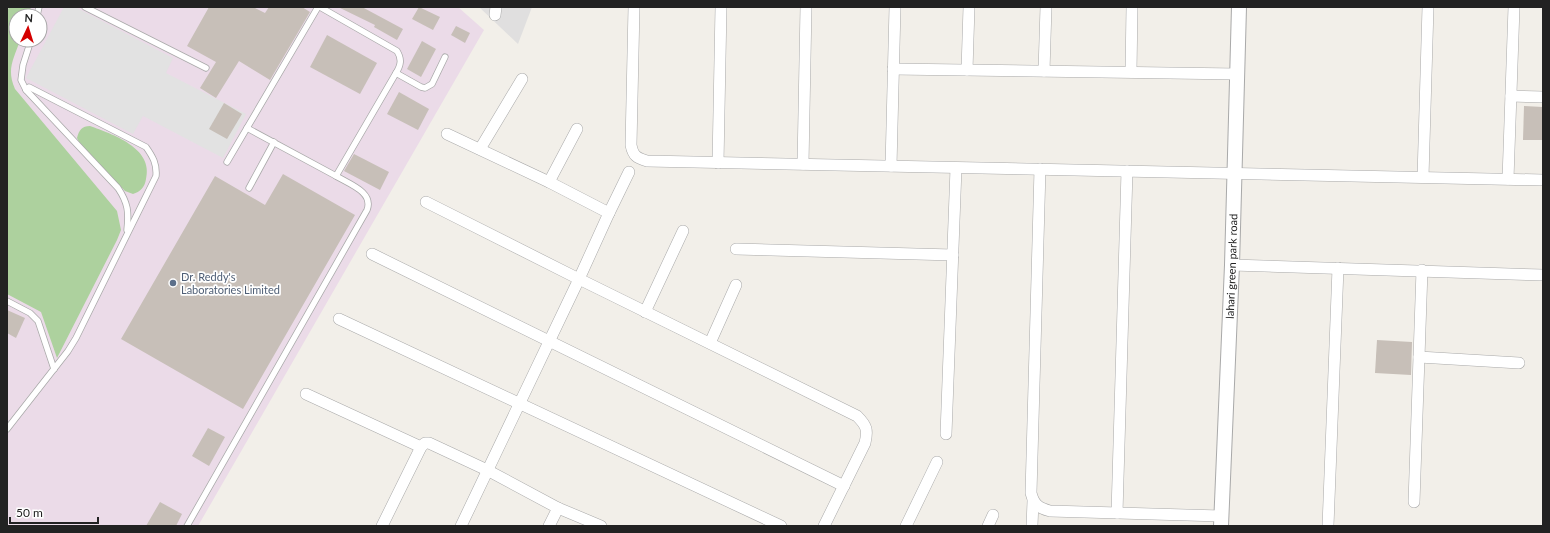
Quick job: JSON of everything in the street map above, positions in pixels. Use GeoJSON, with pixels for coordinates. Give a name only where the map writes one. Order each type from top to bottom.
{"type":"FeatureCollection","features":[{"type":"Feature","properties":{"kind":"street"},"geometry":{"type":"LineString","coordinates":[[634,7],[631,145],[633,153],[638,158],[647,161],[1543,180]]}},
{"type":"Feature","properties":{"kind":"street"},"geometry":{"type":"LineString","coordinates":[[718,163],[721,7]]}},
{"type":"Feature","properties":{"kind":"street"},"geometry":{"type":"LineString","coordinates":[[803,164],[806,7]]}},
{"type":"Feature","properties":{"kind":"street"},"geometry":{"type":"LineString","coordinates":[[891,166],[895,7]]}},
{"type":"Feature","properties":{"kind":"street"},"geometry":{"type":"LineString","coordinates":[[968,70],[969,7]]}},
{"type":"Feature","properties":{"kind":"street"},"geometry":{"type":"LineString","coordinates":[[1044,71],[1046,7]]}},
{"type":"Feature","properties":{"kind":"street"},"geometry":{"type":"LineString","coordinates":[[1130,72],[1132,7]]}},
{"type":"Feature","properties":{"kind":"street","name":"lahari green park road"},"geometry":{"type":"LineString","coordinates":[[1221,521],[1232,265],[1239,7]]}},
{"type":"Feature","properties":{"kind":"street"},"geometry":{"type":"LineString","coordinates":[[1423,177],[1428,7]]}},
{"type":"Feature","properties":{"kind":"street"},"geometry":{"type":"LineString","coordinates":[[1508,179],[1514,7]]}},
{"type":"Feature","properties":{"kind":"street"},"geometry":{"type":"LineString","coordinates":[[893,69],[1237,74]]}},
{"type":"Feature","properties":{"kind":"street"},"geometry":{"type":"LineString","coordinates":[[480,149],[522,79]]}},
{"type":"Feature","properties":{"kind":"street"},"geometry":{"type":"LineString","coordinates":[[1511,96],[1543,97]]}},
{"type":"Feature","properties":{"kind":"street"},"geometry":{"type":"LineString","coordinates":[[549,182],[577,129]]}},
{"type":"Feature","properties":{"kind":"street"},"geometry":{"type":"LineString","coordinates":[[447,134],[549,182],[609,213]]}},
{"type":"Feature","properties":{"kind":"street"},"geometry":{"type":"LineString","coordinates":[[946,434],[956,168]]}},
{"type":"Feature","properties":{"kind":"street"},"geometry":{"type":"LineString","coordinates":[[1032,526],[1033,501],[1031,493],[1040,169]]}},
{"type":"Feature","properties":{"kind":"street"},"geometry":{"type":"LineString","coordinates":[[1117,513],[1127,171]]}},
{"type":"Feature","properties":{"kind":"street"},"geometry":{"type":"LineString","coordinates":[[461,526],[629,172]]}},
{"type":"Feature","properties":{"kind":"street"},"geometry":{"type":"LineString","coordinates":[[426,202],[857,416],[864,423],[867,433],[865,443],[824,526]]}},
{"type":"Feature","properties":{"kind":"street"},"geometry":{"type":"LineString","coordinates":[[645,312],[682,231]]}},
{"type":"Feature","properties":{"kind":"street"},"geometry":{"type":"LineString","coordinates":[[736,248],[953,255]]}},
{"type":"Feature","properties":{"kind":"street"},"geometry":{"type":"LineString","coordinates":[[372,254],[844,486]]}},
{"type":"Feature","properties":{"kind":"street"},"geometry":{"type":"LineString","coordinates":[[1232,265],[1543,274]]}},
{"type":"Feature","properties":{"kind":"street"},"geometry":{"type":"LineString","coordinates":[[1328,526],[1338,268]]}},
{"type":"Feature","properties":{"kind":"street"},"geometry":{"type":"LineString","coordinates":[[1414,502],[1422,270]]}},
{"type":"Feature","properties":{"kind":"street"},"geometry":{"type":"LineString","coordinates":[[710,343],[736,285]]}},
{"type":"Feature","properties":{"kind":"street"},"geometry":{"type":"LineString","coordinates":[[339,319],[781,526]]}},
{"type":"Feature","properties":{"kind":"street"},"geometry":{"type":"LineString","coordinates":[[1419,357],[1519,362]]}},
{"type":"Feature","properties":{"kind":"street"},"geometry":{"type":"LineString","coordinates":[[306,394],[421,447]]}},
{"type":"Feature","properties":{"kind":"street"},"geometry":{"type":"LineString","coordinates":[[382,526],[424,443],[429,443],[487,470],[558,508],[601,526]]}},
{"type":"Feature","properties":{"kind":"street"},"geometry":{"type":"LineString","coordinates":[[906,526],[938,462]]}},
{"type":"Feature","properties":{"kind":"street"},"geometry":{"type":"LineString","coordinates":[[1033,501],[1038,508],[1050,511],[1117,513],[1221,521]]}},
{"type":"Feature","properties":{"kind":"street"},"geometry":{"type":"LineString","coordinates":[[549,526],[558,508]]}},
{"type":"Feature","properties":{"kind":"street"},"geometry":{"type":"LineString","coordinates":[[988,526],[993,515]]}},
{"type":"Feature","properties":{"kind":"lane"},"geometry":{"type":"LineString","coordinates":[[85,7],[206,68]]}},
{"type":"Feature","properties":{"kind":"lane"},"geometry":{"type":"LineString","coordinates":[[227,162],[319,7],[397,51],[400,57],[400,65],[396,73],[336,176]]}},
{"type":"Feature","properties":{"kind":"lane"},"geometry":{"type":"LineString","coordinates":[[28,48],[23,65],[21,80],[26,90],[118,188],[125,199],[127,209],[126,234]]}},
{"type":"Feature","properties":{"kind":"lane"},"geometry":{"type":"LineString","coordinates":[[396,73],[425,88],[432,84],[445,57]]}},
{"type":"Feature","properties":{"kind":"lane"},"geometry":{"type":"LineString","coordinates":[[7,429],[76,338],[126,234],[156,176],[157,166],[146,147],[29,87],[26,90]]}},
{"type":"Feature","properties":{"kind":"lane"},"geometry":{"type":"LineString","coordinates":[[187,526],[369,205],[369,199],[365,193],[247,128]]}},
{"type":"Feature","properties":{"kind":"lane"},"geometry":{"type":"LineString","coordinates":[[249,188],[274,142]]}},
{"type":"Feature","properties":{"kind":"lane"},"geometry":{"type":"LineString","coordinates":[[7,301],[30,313],[38,321],[54,369]]}},
{"type":"Feature","properties":{"kind":"shaded area","name":"Dr. Reddy's Laboratories Limited"},"geometry":{"type":"Polygon","coordinates":[[[7,7],[458,7],[484,30],[198,526],[7,526],[7,7]]]}},
{"type":"Feature","properties":{"kind":"shaded area"},"geometry":{"type":"Polygon","coordinates":[[[64,7],[75,7],[173,58],[166,73],[246,114],[223,158],[143,116],[133,134],[26,78],[42,48],[48,48],[48,37],[64,7]]]}},
{"type":"Feature","properties":{"kind":"shaded area"},"geometry":{"type":"Polygon","coordinates":[[[479,7],[532,7],[518,44],[479,7]]]}},
{"type":"Feature","properties":{"kind":"green space"},"geometry":{"type":"Polygon","coordinates":[[[9,7],[31,7],[31,8],[9,7]]]}},
{"type":"Feature","properties":{"kind":"green space"},"geometry":{"type":"Polygon","coordinates":[[[8,10],[8,48],[17,48],[11,70],[12,82],[15,89],[117,211],[121,230],[57,358],[41,312],[7,294],[8,10]]]}},
{"type":"Feature","properties":{"kind":"green space"},"geometry":{"type":"Polygon","coordinates":[[[90,126],[109,133],[129,144],[138,151],[144,159],[147,168],[145,182],[143,187],[138,192],[133,194],[125,191],[81,146],[77,138],[79,133],[81,129],[90,126]]]}},
{"type":"Feature","properties":{"kind":"building"},"geometry":{"type":"Polygon","coordinates":[[[209,7],[253,7],[265,13],[269,7],[302,7],[310,12],[270,80],[239,61],[216,98],[200,88],[216,62],[187,46],[209,7]]]}},
{"type":"Feature","properties":{"kind":"building"},"geometry":{"type":"Polygon","coordinates":[[[338,7],[362,7],[403,29],[397,40],[374,27],[375,25],[338,7]]]}},
{"type":"Feature","properties":{"kind":"building"},"geometry":{"type":"Polygon","coordinates":[[[419,7],[440,17],[433,30],[412,19],[419,7]]]}},
{"type":"Feature","properties":{"kind":"building"},"geometry":{"type":"Polygon","coordinates":[[[456,26],[470,33],[465,43],[451,35],[456,26]]]}},
{"type":"Feature","properties":{"kind":"building"},"geometry":{"type":"Polygon","coordinates":[[[327,35],[377,63],[360,94],[310,67],[327,35]]]}},
{"type":"Feature","properties":{"kind":"building"},"geometry":{"type":"Polygon","coordinates":[[[422,41],[436,49],[421,77],[407,69],[422,41]]]}},
{"type":"Feature","properties":{"kind":"building"},"geometry":{"type":"Polygon","coordinates":[[[399,92],[429,109],[418,130],[387,114],[399,92]]]}},
{"type":"Feature","properties":{"kind":"building"},"geometry":{"type":"Polygon","coordinates":[[[224,103],[242,114],[227,139],[209,129],[224,103]]]}},
{"type":"Feature","properties":{"kind":"building"},"geometry":{"type":"Polygon","coordinates":[[[1524,106],[1543,107],[1543,140],[1523,140],[1524,106]]]}},
{"type":"Feature","properties":{"kind":"building"},"geometry":{"type":"Polygon","coordinates":[[[354,154],[389,172],[380,190],[344,171],[354,154]]]}},
{"type":"Feature","properties":{"kind":"building"},"geometry":{"type":"Polygon","coordinates":[[[283,174],[355,215],[243,409],[121,339],[215,176],[265,205],[283,174]]]}},
{"type":"Feature","properties":{"kind":"building"},"geometry":{"type":"Polygon","coordinates":[[[7,310],[25,318],[16,338],[7,333],[7,310]]]}},
{"type":"Feature","properties":{"kind":"building"},"geometry":{"type":"Polygon","coordinates":[[[1377,340],[1412,342],[1411,375],[1375,373],[1377,340]]]}},
{"type":"Feature","properties":{"kind":"building"},"geometry":{"type":"Polygon","coordinates":[[[208,428],[225,437],[209,466],[192,456],[208,428]]]}},
{"type":"Feature","properties":{"kind":"building"},"geometry":{"type":"Polygon","coordinates":[[[160,502],[182,514],[176,526],[146,526],[160,502]]]}},
{"type":"Feature","properties":{"kind":"place","name":"Dr. Reddy's Laboratories Limited"},"geometry":{"type":"Point","coordinates":[173,283]}}]}
